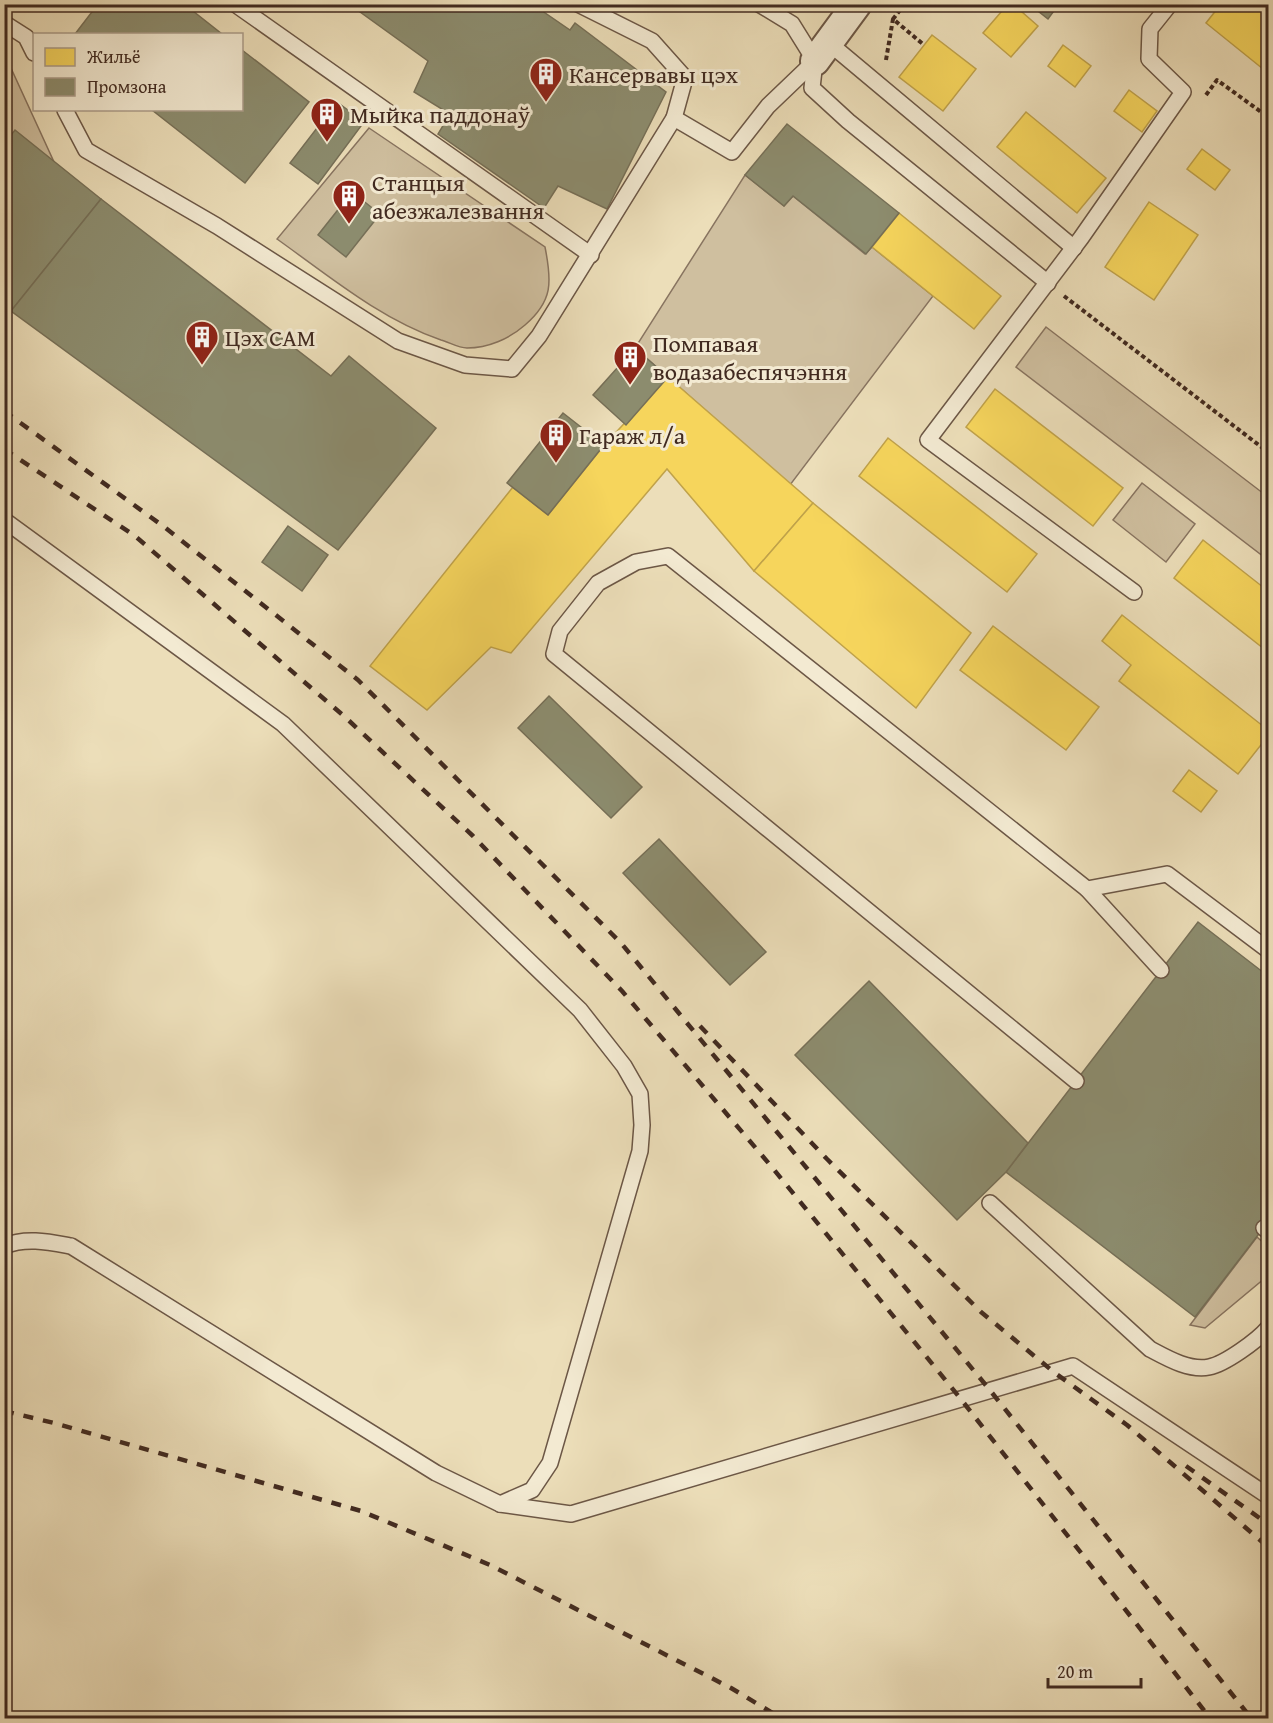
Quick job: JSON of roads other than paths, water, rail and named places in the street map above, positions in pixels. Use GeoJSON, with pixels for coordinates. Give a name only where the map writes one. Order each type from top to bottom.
{"type":"FeatureCollection","features":[{"type":"Feature","properties":{"kind":"street"},"geometry":{"type":"LineString","coordinates":[[822,52],[857,4]]}},
{"type":"Feature","properties":{"kind":"lane"},"geometry":{"type":"LineString","coordinates":[[234,4],[591,255]]}},
{"type":"Feature","properties":{"kind":"lane"},"geometry":{"type":"LineString","coordinates":[[66,111],[86,150],[217,226],[398,341],[465,364],[512,369],[539,336],[674,118],[685,78],[652,41],[578,4]]}},
{"type":"Feature","properties":{"kind":"lane"},"geometry":{"type":"LineString","coordinates":[[759,4],[792,24],[822,52],[1074,248]]}},
{"type":"Feature","properties":{"kind":"lane"},"geometry":{"type":"LineString","coordinates":[[1134,592],[928,440],[1074,248],[1183,92],[1149,59],[1150,29],[1170,4]]}},
{"type":"Feature","properties":{"kind":"lane"},"geometry":{"type":"LineString","coordinates":[[4,23],[26,37],[33,50]]}},
{"type":"Feature","properties":{"kind":"lane"},"geometry":{"type":"LineString","coordinates":[[674,118],[732,152],[768,106],[822,52]]}},
{"type":"Feature","properties":{"kind":"lane"},"geometry":{"type":"LineString","coordinates":[[822,52],[812,88],[1048,283]]}},
{"type":"Feature","properties":{"kind":"lane"},"geometry":{"type":"LineString","coordinates":[[4,520],[283,724],[580,1010],[624,1066],[640,1094],[642,1125],[640,1151],[550,1463],[532,1490],[500,1504]]}},
{"type":"Feature","properties":{"kind":"lane"},"geometry":{"type":"LineString","coordinates":[[1076,1081],[554,654],[560,631],[598,583],[636,562],[668,556],[1087,889],[1161,970]]}},
{"type":"Feature","properties":{"kind":"lane"},"geometry":{"type":"LineString","coordinates":[[1087,889],[1167,874],[1269,950]]}},
{"type":"Feature","properties":{"kind":"lane"},"geometry":{"type":"LineString","coordinates":[[990,1203],[1150,1349],[1177,1363],[1209,1367],[1256,1342],[1269,1328]]}},
{"type":"Feature","properties":{"kind":"lane"},"geometry":{"type":"LineString","coordinates":[[4,1246],[15,1242],[42,1240],[71,1246],[436,1473],[500,1504],[571,1514],[1073,1366],[1269,1496]]}},
{"type":"Feature","properties":{"kind":"waterway"},"geometry":{"type":"LineString","coordinates":[[4,1546],[7,1521]]}},
{"type":"Feature","properties":{"kind":"railway"},"geometry":{"type":"LineString","coordinates":[[4,411],[163,526],[358,680],[621,943],[989,1389],[1251,1718]]}},
{"type":"Feature","properties":{"kind":"railway"},"geometry":{"type":"LineString","coordinates":[[4,449],[135,536],[345,717],[473,836],[622,991],[771,1166],[960,1398],[1210,1718]]}},
{"type":"Feature","properties":{"kind":"railway"},"geometry":{"type":"LineString","coordinates":[[700,1026],[827,1159],[981,1312],[1055,1373],[1127,1425],[1268,1547]]}},
{"type":"Feature","properties":{"kind":"railway"},"geometry":{"type":"LineString","coordinates":[[4,1411],[54,1423],[361,1511],[490,1565],[731,1688],[781,1718]]}},
{"type":"Feature","properties":{"kind":"railway"},"geometry":{"type":"LineString","coordinates":[[1186,1466],[1268,1524]]}},
{"type":"Feature","properties":{"kind":"place","name":"Кансервавы цэх"},"geometry":{"type":"Point","coordinates":[546,103]}},
{"type":"Feature","properties":{"kind":"place","name":"Мыйка паддонаў"},"geometry":{"type":"Point","coordinates":[327,143]}},
{"type":"Feature","properties":{"kind":"place","name":"Станцыя абезжалезвання"},"geometry":{"type":"Point","coordinates":[349,225]}},
{"type":"Feature","properties":{"kind":"place","name":"Цэх САМ"},"geometry":{"type":"Point","coordinates":[202,366]}},
{"type":"Feature","properties":{"kind":"place","name":"Помпавая водазабеспячэння"},"geometry":{"type":"Point","coordinates":[630,386]}},
{"type":"Feature","properties":{"kind":"place","name":"Гараж л/а"},"geometry":{"type":"Point","coordinates":[556,464]}}]}
